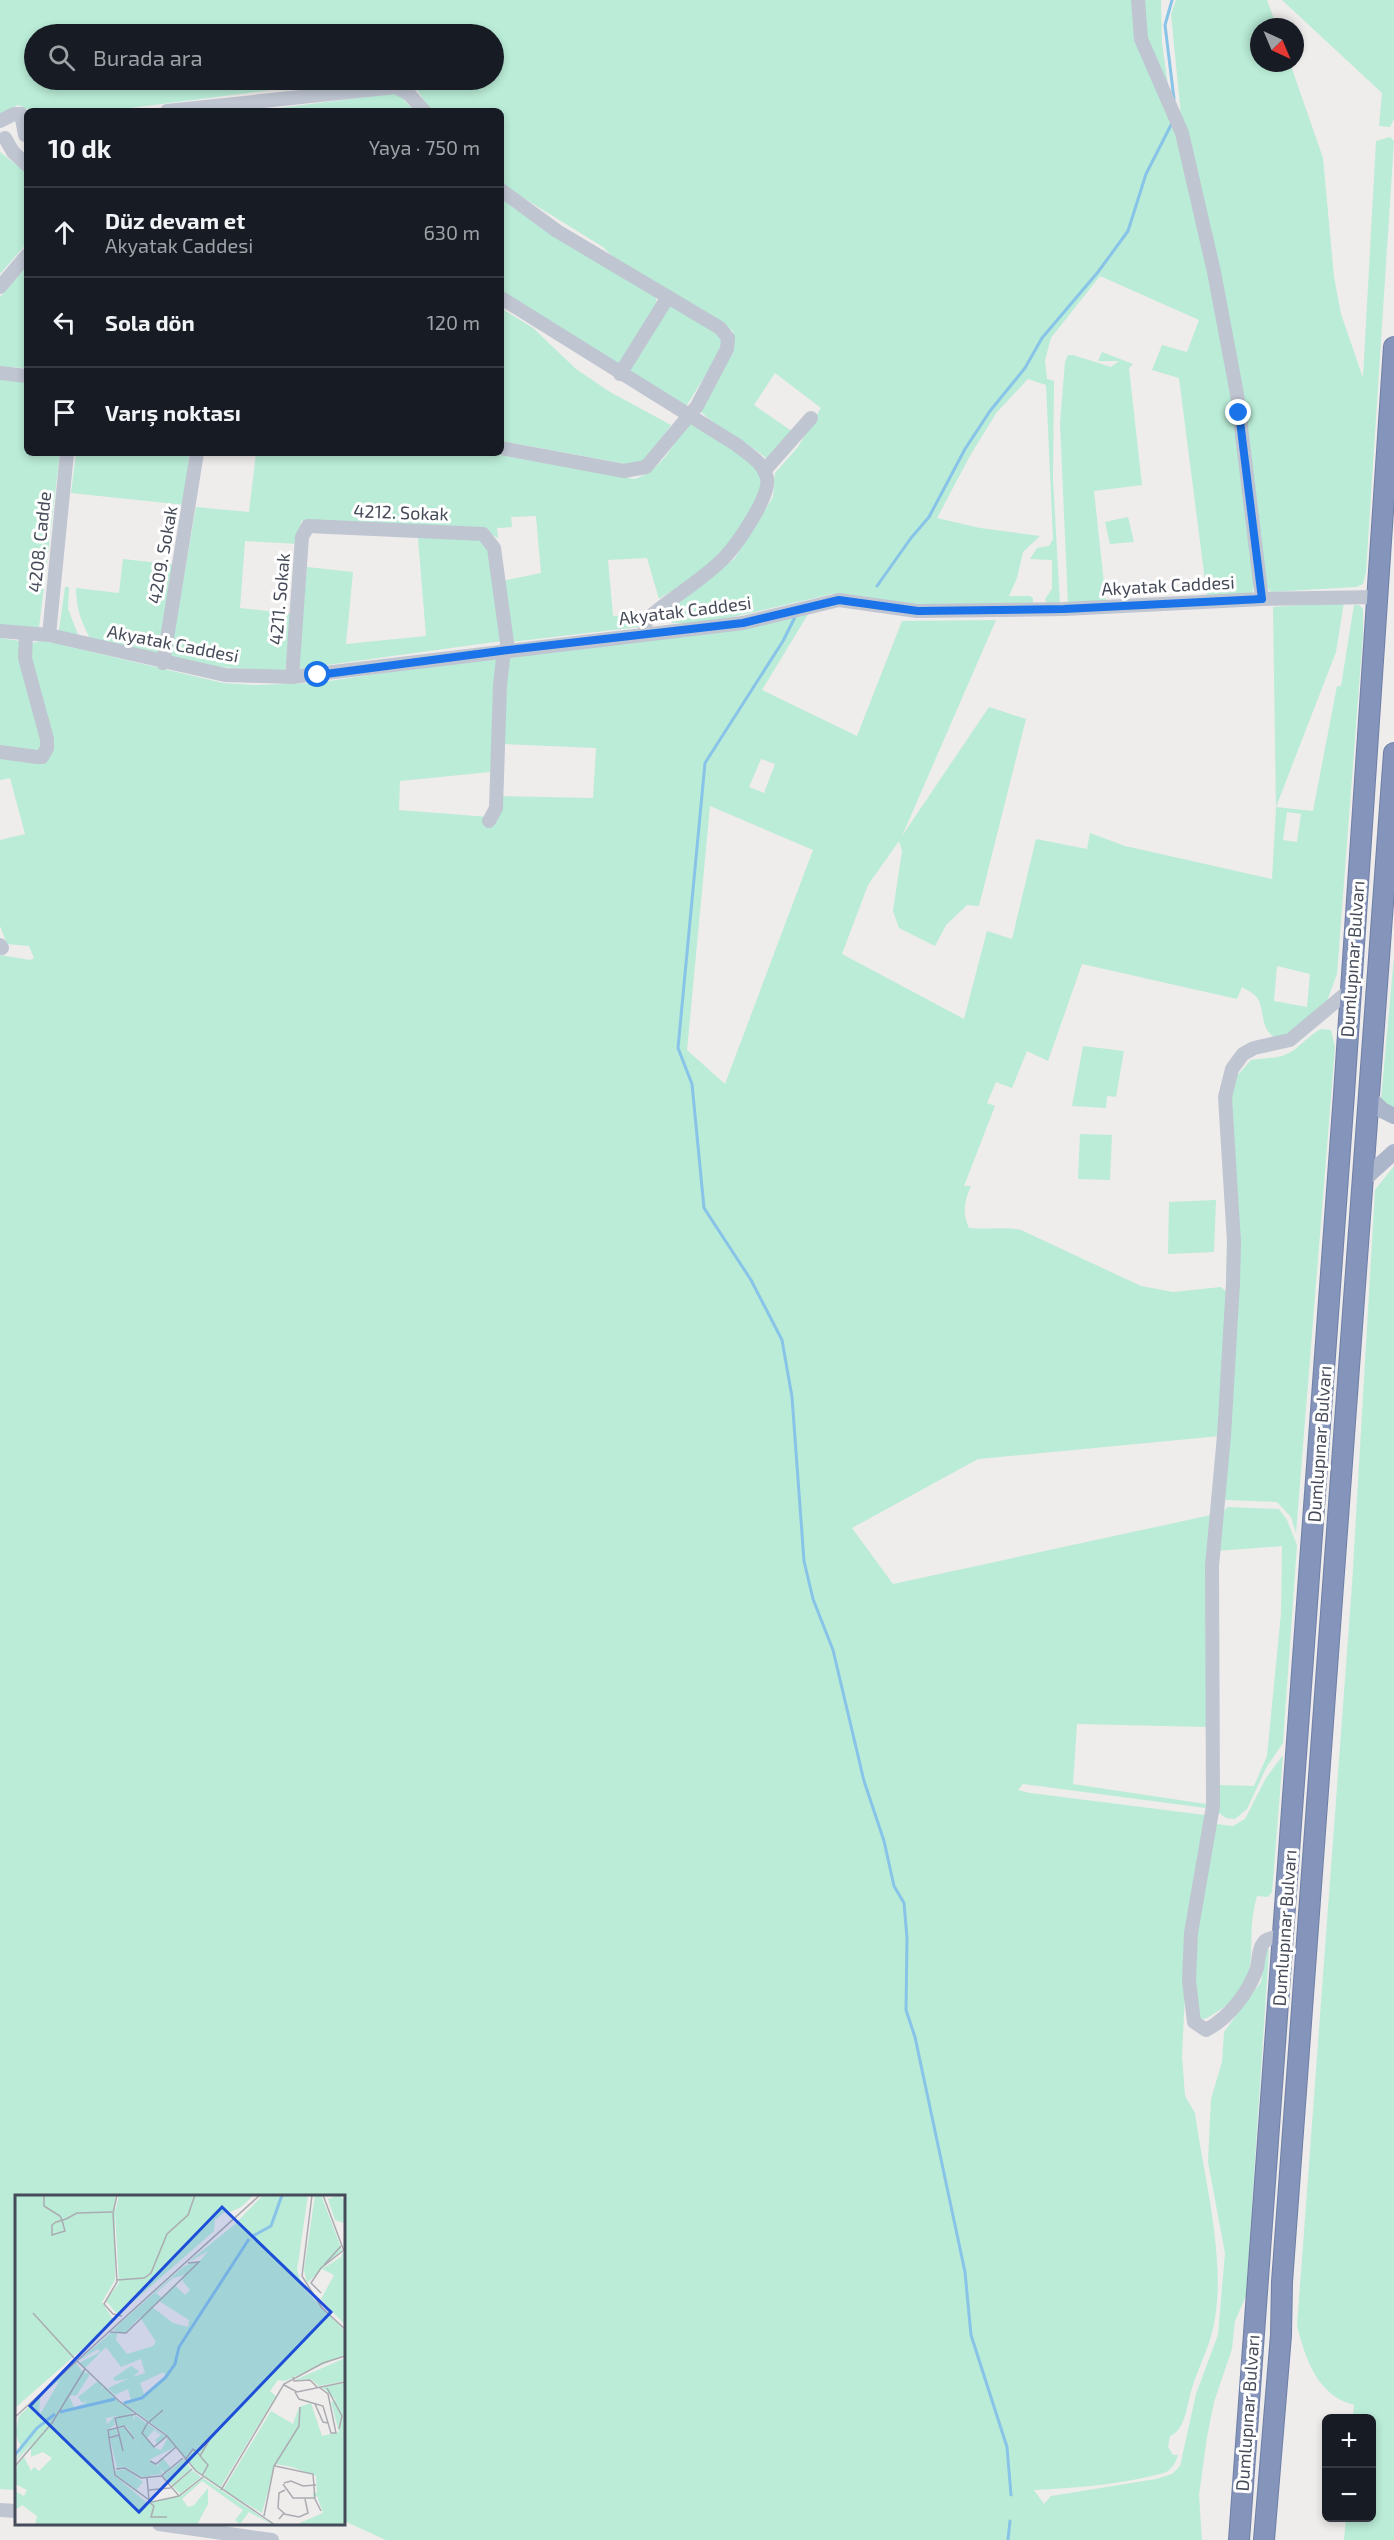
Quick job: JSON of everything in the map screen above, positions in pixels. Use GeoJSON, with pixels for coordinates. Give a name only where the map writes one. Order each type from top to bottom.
{"type":"FeatureCollection","features":[{"type":"Feature","properties":{"kind":"highway","name":"Dumlupınar Bulvarı"},"geometry":{"type":"LineString","coordinates":[[1239,2540],[1351,989],[1394,347]]}},
{"type":"Feature","properties":{"kind":"highway","name":"Dumlupınar Bulvarı"},"geometry":{"type":"LineString","coordinates":[[1264,2540],[1281,2335],[1282,2282],[1394,753]]}},
{"type":"Feature","properties":{"kind":"main road"},"geometry":{"type":"LineString","coordinates":[[1369,1097],[1382,1110],[1394,1116]]}},
{"type":"Feature","properties":{"kind":"main road"},"geometry":{"type":"LineString","coordinates":[[1363,1180],[1394,1152]]}},
{"type":"Feature","properties":{"kind":"street"},"geometry":{"type":"LineString","coordinates":[[1138,0],[1141,39],[1179,124],[1214,272],[1237,394],[1262,599]]}},
{"type":"Feature","properties":{"kind":"street"},"geometry":{"type":"LineString","coordinates":[[196,108],[367,90]]}},
{"type":"Feature","properties":{"kind":"street"},"geometry":{"type":"LineString","coordinates":[[402,90],[409,94],[421,108]]}},
{"type":"Feature","properties":{"kind":"street"},"geometry":{"type":"LineString","coordinates":[[0,121],[14,114],[21,114],[24,126]]}},
{"type":"Feature","properties":{"kind":"street"},"geometry":{"type":"LineString","coordinates":[[24,134],[3,139],[24,162]]}},
{"type":"Feature","properties":{"kind":"street"},"geometry":{"type":"LineString","coordinates":[[504,192],[558,231],[720,328],[728,338],[727,349],[697,406],[653,461],[639,470],[624,471],[504,449]]}},
{"type":"Feature","properties":{"kind":"street"},"geometry":{"type":"LineString","coordinates":[[0,287],[24,259]]}},
{"type":"Feature","properties":{"kind":"street"},"geometry":{"type":"LineString","coordinates":[[620,374],[668,297]]}},
{"type":"Feature","properties":{"kind":"street"},"geometry":{"type":"LineString","coordinates":[[504,300],[737,445],[761,464],[768,480],[765,494],[752,520],[724,558],[646,620],[645,634]]}},
{"type":"Feature","properties":{"kind":"street"},"geometry":{"type":"LineString","coordinates":[[0,373],[24,376]]}},
{"type":"Feature","properties":{"kind":"street"},"geometry":{"type":"LineString","coordinates":[[764,471],[811,417]]}},
{"type":"Feature","properties":{"kind":"street","name":"4208. Cadde"},"geometry":{"type":"LineString","coordinates":[[48,635],[67,456]]}},
{"type":"Feature","properties":{"kind":"street","name":"4209. Sokak"},"geometry":{"type":"LineString","coordinates":[[163,663],[197,456]]}},
{"type":"Feature","properties":{"kind":"street","name":"4212. Sokak"},"geometry":{"type":"LineString","coordinates":[[308,526],[483,534],[491,540],[494,548],[506,650]]}},
{"type":"Feature","properties":{"kind":"street","name":"4211. Sokak"},"geometry":{"type":"LineString","coordinates":[[292,677],[302,537],[308,526]]}},
{"type":"Feature","properties":{"kind":"street","name":"Akyatak Caddesi"},"geometry":{"type":"LineString","coordinates":[[0,631],[26,635],[48,635],[163,663],[225,675],[292,677],[743,623],[839,600],[918,611],[1064,609],[1262,599],[1377,597]]}},
{"type":"Feature","properties":{"kind":"street"},"geometry":{"type":"LineString","coordinates":[[0,752],[42,757],[47,748],[47,739],[25,658],[26,635]]}},
{"type":"Feature","properties":{"kind":"street"},"geometry":{"type":"LineString","coordinates":[[489,821],[496,808],[500,685],[506,650]]}},
{"type":"Feature","properties":{"kind":"street"},"geometry":{"type":"LineString","coordinates":[[1284,1936],[1269,1938],[1261,1946],[1249,1987],[1232,2009],[1213,2026],[1206,2030],[1199,2028],[1194,2022],[1190,2004],[1191,1934],[1213,1806],[1212,1566],[1225,1425],[1233,1283],[1234,1242],[1225,1097],[1232,1069],[1243,1054],[1260,1047],[1290,1040],[1351,989]]}},
{"type":"Feature","properties":{"kind":"street"},"geometry":{"type":"LineString","coordinates":[[0,2510],[15,2511]]}},
{"type":"Feature","properties":{"kind":"street"},"geometry":{"type":"LineString","coordinates":[[172,2525],[272,2540]]}},
{"type":"Feature","properties":{"kind":"green space"},"geometry":{"type":"Polygon","coordinates":[[[0,0],[1136,0],[1166,98],[1215,296],[1233,397],[1242,468],[1254,586],[1252,593],[1207,596],[1179,378],[1152,370],[1162,345],[1187,352],[1199,320],[1100,276],[1051,338],[1045,360],[1047,379],[1054,381],[1053,478],[1060,605],[1047,604],[1045,599],[1052,589],[1052,560],[1030,559],[1037,548],[1049,546],[1053,539],[1046,385],[1028,379],[997,412],[971,454],[937,518],[980,528],[1040,536],[1023,552],[1017,578],[1009,596],[1030,596],[1033,598],[1033,603],[931,607],[901,604],[858,595],[832,594],[707,623],[672,623],[667,618],[671,609],[735,558],[773,497],[775,473],[798,447],[821,408],[775,373],[754,405],[793,432],[768,460],[709,419],[701,412],[731,353],[733,331],[615,259],[603,247],[504,186],[504,108],[429,108],[416,90],[504,90],[504,24],[24,24],[24,90],[273,90],[130,108],[24,108],[18,105],[0,114],[0,0]]]}},
{"type":"Feature","properties":{"kind":"green space"},"geometry":{"type":"Polygon","coordinates":[[[1141,0],[1161,0],[1162,43],[1169,92],[1144,45],[1141,0]]]}},
{"type":"Feature","properties":{"kind":"green space"},"geometry":{"type":"Polygon","coordinates":[[[1176,0],[1267,0],[1274,18],[1250,18],[1250,72],[1293,72],[1323,158],[1334,277],[1341,314],[1363,378],[1376,141],[1390,137],[1394,141],[1366,572],[1363,584],[1356,587],[1271,592],[1266,587],[1239,380],[1181,116],[1171,14],[1176,0]]]}},
{"type":"Feature","properties":{"kind":"green space"},"geometry":{"type":"Polygon","coordinates":[[[1282,0],[1394,0],[1394,119],[1390,127],[1379,126],[1382,93],[1304,18],[1282,0]]]}},
{"type":"Feature","properties":{"kind":"green space"},"geometry":{"type":"Polygon","coordinates":[[[398,93],[411,108],[279,108],[398,93]]]}},
{"type":"Feature","properties":{"kind":"green space"},"geometry":{"type":"Polygon","coordinates":[[[0,152],[24,171],[24,246],[0,274],[0,152]]]}},
{"type":"Feature","properties":{"kind":"green space"},"geometry":{"type":"Polygon","coordinates":[[[504,200],[655,295],[657,302],[619,366],[504,292],[504,200]]]}},
{"type":"Feature","properties":{"kind":"green space"},"geometry":{"type":"Polygon","coordinates":[[[24,269],[24,368],[0,367],[0,297],[24,269]]]}},
{"type":"Feature","properties":{"kind":"green space"},"geometry":{"type":"Polygon","coordinates":[[[671,302],[722,338],[725,344],[685,408],[629,371],[671,302]]]}},
{"type":"Feature","properties":{"kind":"green space"},"geometry":{"type":"Polygon","coordinates":[[[504,310],[533,328],[576,369],[610,392],[671,425],[644,463],[626,464],[504,442],[504,310]]]}},
{"type":"Feature","properties":{"kind":"green space"},"geometry":{"type":"Polygon","coordinates":[[[1102,352],[1133,364],[1129,368],[1142,485],[1094,491],[1106,602],[1068,605],[1060,423],[1065,362],[1068,355],[1111,367],[1119,361],[1098,361],[1102,352]]]}},
{"type":"Feature","properties":{"kind":"green space"},"geometry":{"type":"Polygon","coordinates":[[[0,380],[24,382],[24,456],[60,456],[39,628],[0,625],[0,380]]]}},
{"type":"Feature","properties":{"kind":"green space"},"geometry":{"type":"Polygon","coordinates":[[[688,423],[729,446],[750,461],[762,477],[762,486],[745,522],[718,555],[700,573],[659,599],[647,558],[608,560],[613,616],[644,614],[639,627],[511,642],[502,581],[541,573],[536,516],[511,517],[512,527],[497,528],[498,538],[484,531],[301,521],[299,544],[245,541],[240,608],[293,614],[285,671],[217,667],[170,657],[196,507],[249,512],[256,456],[504,456],[634,479],[659,464],[688,423]]]}},
{"type":"Feature","properties":{"kind":"green space"},"geometry":{"type":"Polygon","coordinates":[[[76,456],[189,456],[185,505],[71,493],[76,456]]]}},
{"type":"Feature","properties":{"kind":"green space"},"geometry":{"type":"Polygon","coordinates":[[[1128,517],[1134,542],[1110,544],[1105,522],[1128,517]]]}},
{"type":"Feature","properties":{"kind":"green space"},"geometry":{"type":"Polygon","coordinates":[[[462,535],[481,537],[491,549],[502,641],[298,669],[307,567],[353,572],[346,644],[426,636],[418,538],[462,535]]]}},
{"type":"Feature","properties":{"kind":"green space"},"geometry":{"type":"Polygon","coordinates":[[[123,559],[177,565],[161,658],[92,642],[78,610],[76,588],[119,593],[123,559]]]}},
{"type":"Feature","properties":{"kind":"green space"},"geometry":{"type":"Polygon","coordinates":[[[65,587],[69,587],[68,609],[79,637],[62,635],[59,630],[65,587]]]}},
{"type":"Feature","properties":{"kind":"green space"},"geometry":{"type":"Polygon","coordinates":[[[1344,602],[1336,652],[1276,807],[1313,811],[1337,686],[1341,686],[1354,605],[1359,605],[1363,609],[1363,634],[1337,974],[1327,1001],[1281,1039],[1269,1033],[1258,999],[1242,987],[1237,999],[1082,964],[1048,1061],[1027,1051],[1012,1088],[996,1082],[987,1103],[995,1106],[964,1186],[971,1186],[965,1207],[965,1217],[969,1228],[1021,1230],[1141,1286],[1173,1292],[1221,1287],[1228,1293],[1220,1436],[978,1459],[852,1528],[893,1584],[1211,1515],[1208,1727],[1077,1724],[1073,1784],[1206,1804],[1206,1808],[1023,1784],[1018,1790],[1205,1815],[1188,1932],[1182,2056],[1185,2096],[1195,2113],[1217,2255],[1216,2311],[1211,2336],[1190,2394],[1183,2422],[1170,2436],[1168,2447],[1173,2455],[1178,2455],[1171,2468],[1164,2473],[1116,2483],[1034,2490],[1044,2504],[1051,2496],[1156,2479],[1172,2474],[1180,2466],[1196,2394],[1218,2335],[1225,2253],[1208,2162],[1211,2099],[1222,2062],[1224,2032],[1261,1982],[1265,1951],[1269,1949],[1246,2296],[1235,2321],[1232,2349],[1214,2402],[1207,2437],[1199,2495],[1202,2540],[386,2540],[345,2521],[345,2195],[15,2195],[15,2490],[0,2489],[0,955],[30,960],[34,958],[29,946],[7,944],[0,926],[0,840],[25,834],[10,778],[0,780],[0,757],[46,756],[28,644],[40,641],[54,643],[223,683],[255,685],[316,683],[501,655],[490,772],[400,781],[399,810],[489,817],[502,796],[593,798],[596,748],[504,744],[508,657],[810,611],[762,690],[857,736],[902,621],[996,620],[902,836],[989,707],[1026,719],[979,906],[967,905],[946,925],[935,946],[899,928],[893,911],[902,851],[899,841],[868,885],[842,954],[964,1019],[987,931],[1012,939],[1036,839],[1087,849],[1090,833],[1125,846],[1272,879],[1276,808],[1273,607],[1344,602]],[[761,759],[749,787],[764,793],[775,764],[761,759]],[[710,806],[687,1050],[725,1084],[813,850],[710,806]],[[1287,812],[1283,840],[1297,842],[1301,814],[1287,812]],[[1277,966],[1274,1001],[1307,1007],[1310,974],[1277,966]]]}},
{"type":"Feature","properties":{"kind":"green space"},"geometry":{"type":"Polygon","coordinates":[[[0,638],[20,641],[42,746],[38,753],[0,749],[0,638]]]}},
{"type":"Feature","properties":{"kind":"green space"},"geometry":{"type":"Polygon","coordinates":[[[1394,957],[1394,1113],[1381,1099],[1394,957]]]}},
{"type":"Feature","properties":{"kind":"green space"},"geometry":{"type":"Polygon","coordinates":[[[1321,1029],[1331,1030],[1335,1047],[1296,1533],[1291,1517],[1277,1502],[1226,1500],[1223,1497],[1229,1103],[1236,1077],[1251,1060],[1274,1058],[1289,1053],[1321,1029]]]}},
{"type":"Feature","properties":{"kind":"green space"},"geometry":{"type":"Polygon","coordinates":[[[1083,1046],[1124,1051],[1116,1097],[1107,1096],[1106,1108],[1072,1106],[1083,1046]]]}},
{"type":"Feature","properties":{"kind":"green space"},"geometry":{"type":"Polygon","coordinates":[[[1080,1134],[1112,1135],[1110,1180],[1078,1179],[1080,1134]]]}},
{"type":"Feature","properties":{"kind":"green space"},"geometry":{"type":"Polygon","coordinates":[[[1394,1166],[1394,2540],[1344,2540],[1346,2522],[1376,2522],[1376,2414],[1353,2414],[1354,2405],[1341,2400],[1322,2385],[1309,2363],[1297,2326],[1352,1585],[1375,1190],[1394,1166]]]}},
{"type":"Feature","properties":{"kind":"green space"},"geometry":{"type":"Polygon","coordinates":[[[1216,1200],[1214,1252],[1168,1254],[1169,1202],[1216,1200]]]}},
{"type":"Feature","properties":{"kind":"green space"},"geometry":{"type":"Polygon","coordinates":[[[1228,1507],[1279,1509],[1287,1520],[1297,1545],[1283,1743],[1266,1768],[1247,1809],[1235,1819],[1226,1818],[1216,1811],[1216,1785],[1254,1786],[1267,1756],[1281,1613],[1282,1546],[1216,1551],[1219,1515],[1228,1507]]]}},
{"type":"Feature","properties":{"kind":"green space"},"geometry":{"type":"Polygon","coordinates":[[[1283,1755],[1272,1892],[1268,1897],[1257,1896],[1247,1979],[1226,2006],[1205,2019],[1199,2018],[1195,2006],[1196,1923],[1216,1824],[1233,1826],[1245,1819],[1266,1778],[1283,1755]]]}},
{"type":"Feature","properties":{"kind":"waterway"},"geometry":{"type":"LineString","coordinates":[[1172,0],[1165,25],[1174,99]]}},
{"type":"Feature","properties":{"kind":"waterway"},"geometry":{"type":"LineString","coordinates":[[877,586],[929,517],[965,449],[990,411],[1025,368],[1042,338],[1098,272],[1128,231],[1146,174],[1172,123]]}},
{"type":"Feature","properties":{"kind":"waterway"},"geometry":{"type":"LineString","coordinates":[[795,617],[783,641],[705,763],[678,1048],[692,1084],[704,1208],[751,1280],[782,1340],[792,1397],[804,1561],[813,1599],[833,1650],[864,1781],[884,1841],[894,1886],[904,1903],[907,1938],[906,2010],[915,2037],[965,2272],[971,2335],[1007,2447],[1011,2495]]}},
{"type":"Feature","properties":{"kind":"waterway"},"geometry":{"type":"LineString","coordinates":[[1008,2540],[1010,2521]]}},
{"type":"Feature","properties":{"kind":"route"},"geometry":{"type":"LineString","coordinates":[[318,675],[743,623],[818,603],[839,600],[918,611],[1153,606],[1262,599],[1239,413]]}}]}
